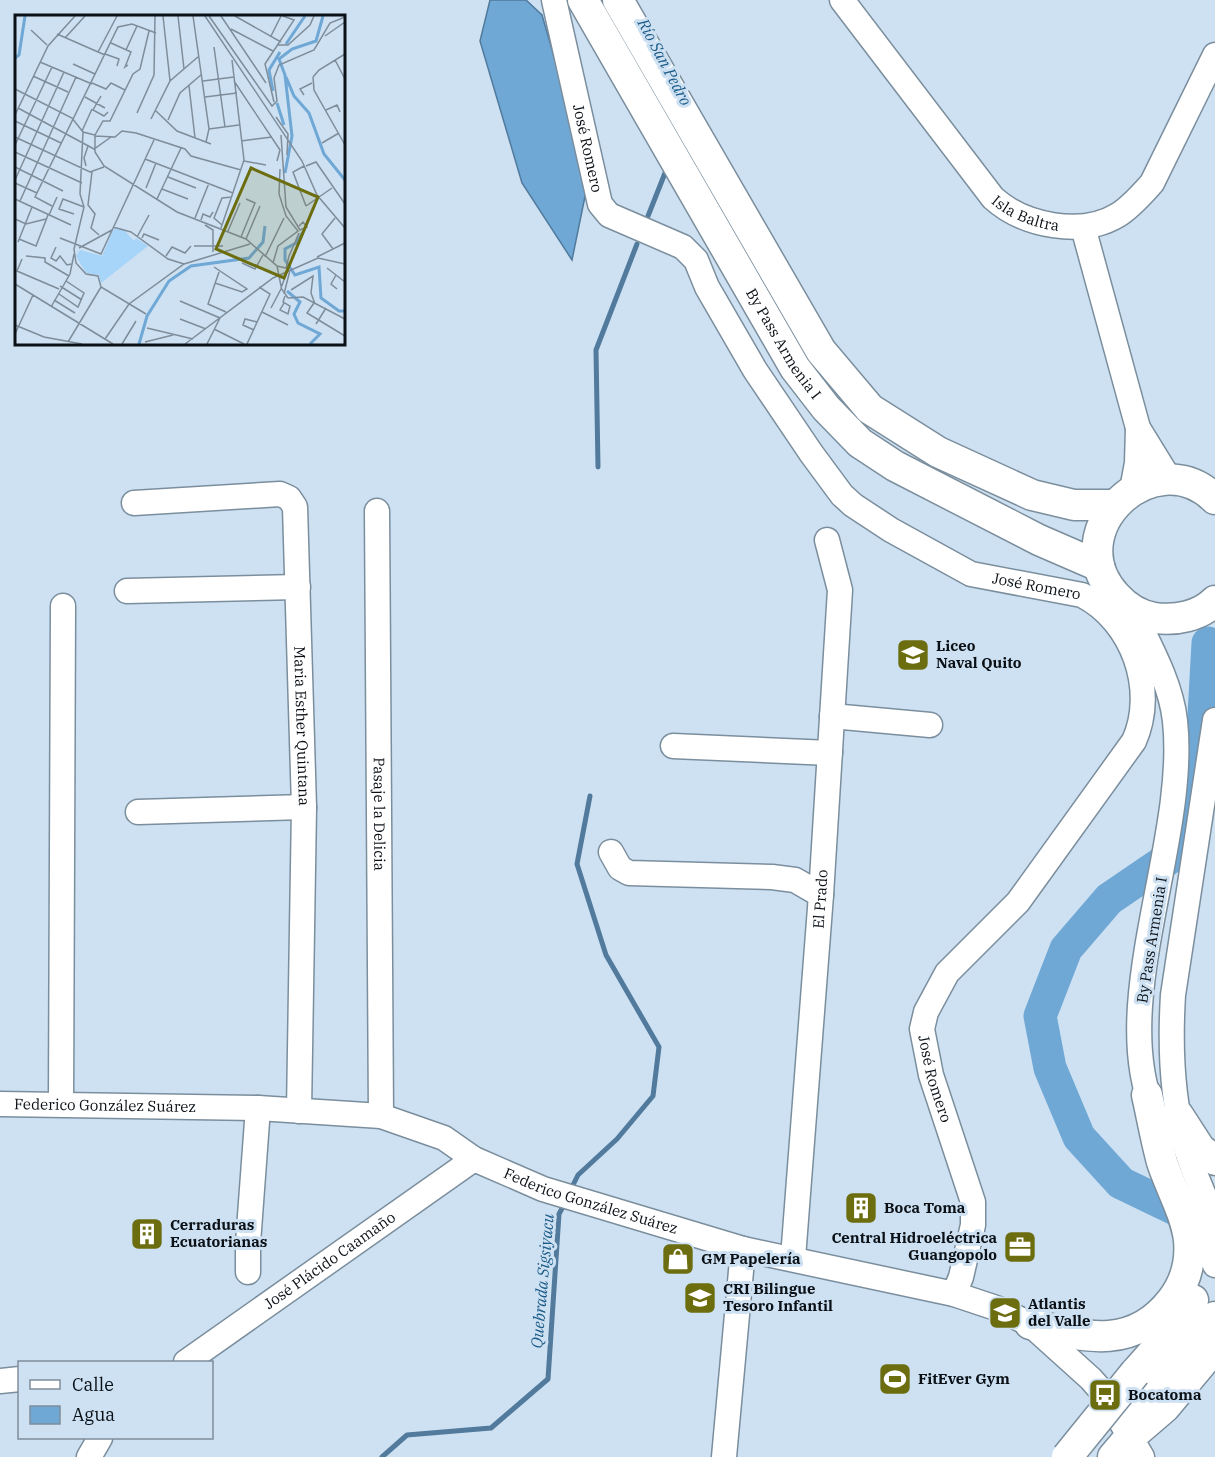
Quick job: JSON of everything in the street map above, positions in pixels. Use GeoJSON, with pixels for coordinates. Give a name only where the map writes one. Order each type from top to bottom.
{"type":"FeatureCollection","features":[{"type":"Feature","properties":{"kind":"main road","name":"By Pass Armenia I"},"geometry":{"type":"LineString","coordinates":[[583,0],[795,368],[826,408],[860,442],[895,466],[1039,540],[1099,566]]}},
{"type":"Feature","properties":{"kind":"main road","name":"By Pass Armenia I"},"geometry":{"type":"LineString","coordinates":[[618,0],[821,351],[870,409],[938,452],[1032,495],[1074,505],[1123,497],[1150,482],[1170,480]]}},
{"type":"Feature","properties":{"kind":"main road"},"geometry":{"type":"LineString","coordinates":[[1170,480],[1191,484],[1215,499]]}},
{"type":"Feature","properties":{"kind":"main road"},"geometry":{"type":"LineString","coordinates":[[1123,497],[1100,534],[1099,566],[1112,592],[1133,611],[1152,618],[1173,619],[1194,614],[1215,601]]}},
{"type":"Feature","properties":{"kind":"main road"},"geometry":{"type":"LineString","coordinates":[[1030,1324],[1097,1337],[1122,1335],[1143,1327],[1161,1314],[1180,1289],[1190,1257],[1189,1237],[1162,1161],[1147,1095]]}},
{"type":"Feature","properties":{"kind":"main road"},"geometry":{"type":"LineString","coordinates":[[1178,1114],[1200,1149],[1215,1161]]}},
{"type":"Feature","properties":{"kind":"main road"},"geometry":{"type":"LineString","coordinates":[[1067,1457],[1183,1317],[1201,1278],[1210,1228]]}},
{"type":"Feature","properties":{"kind":"main road"},"geometry":{"type":"LineString","coordinates":[[1128,1450],[1138,1404],[1189,1342],[1215,1317]]}},
{"type":"Feature","properties":{"kind":"main road"},"geometry":{"type":"LineString","coordinates":[[1128,1450],[1215,1347]]}},
{"type":"Feature","properties":{"kind":"street","name":"José Romero"},"geometry":{"type":"LineString","coordinates":[[554,0],[600,204],[609,215],[683,247],[696,260],[707,287],[755,370],[842,495],[882,525],[971,574],[1082,595],[1095,602],[1113,617],[1132,646],[1143,702],[1143,722],[1134,741],[1018,902],[947,973],[926,1012],[922,1029],[931,1075],[973,1202],[973,1225],[954,1294]]}},
{"type":"Feature","properties":{"kind":"street","name":"Isla Baltra"},"geometry":{"type":"LineString","coordinates":[[842,0],[993,198],[1001,205],[1028,219],[1083,227],[1120,214],[1152,183],[1215,55]]}},
{"type":"Feature","properties":{"kind":"street"},"geometry":{"type":"LineString","coordinates":[[1083,227],[1138,428],[1170,480]]}},
{"type":"Feature","properties":{"kind":"street"},"geometry":{"type":"LineString","coordinates":[[1123,497],[1137,463],[1138,428]]}},
{"type":"Feature","properties":{"kind":"street","name":"Maria Esther Quintana"},"geometry":{"type":"LineString","coordinates":[[134,503],[280,494],[289,498],[295,507],[304,807],[300,1111]]}},
{"type":"Feature","properties":{"kind":"street","name":"Pasaje la Delicia"},"geometry":{"type":"LineString","coordinates":[[377,511],[381,1116]]}},
{"type":"Feature","properties":{"kind":"street","name":"El Prado"},"geometry":{"type":"LineString","coordinates":[[793,1258],[821,895],[840,591],[827,540]]}},
{"type":"Feature","properties":{"kind":"street"},"geometry":{"type":"LineString","coordinates":[[128,591],[298,587]]}},
{"type":"Feature","properties":{"kind":"street"},"geometry":{"type":"LineString","coordinates":[[61,1104],[63,606]]}},
{"type":"Feature","properties":{"kind":"street","name":"By Pass Armenia I"},"geometry":{"type":"LineString","coordinates":[[1133,611],[1166,685],[1175,719],[1176,743],[1167,849],[1141,999],[1139,1033],[1147,1095],[1210,1228]]}},
{"type":"Feature","properties":{"kind":"street"},"geometry":{"type":"LineString","coordinates":[[832,716],[930,725]]}},
{"type":"Feature","properties":{"kind":"street","name":"By Pass Armenia I"},"geometry":{"type":"LineString","coordinates":[[1213,731],[1173,995],[1171,1059],[1178,1114],[1210,1228],[1215,1265]]}},
{"type":"Feature","properties":{"kind":"street"},"geometry":{"type":"LineString","coordinates":[[673,746],[830,753]]}},
{"type":"Feature","properties":{"kind":"street"},"geometry":{"type":"LineString","coordinates":[[138,812],[304,807]]}},
{"type":"Feature","properties":{"kind":"street"},"geometry":{"type":"LineString","coordinates":[[611,852],[620,868],[629,873],[772,877],[795,880],[821,895]]}},
{"type":"Feature","properties":{"kind":"street","name":"Federico González Suárez"},"geometry":{"type":"LineString","coordinates":[[0,1104],[258,1108],[381,1116],[444,1138],[474,1159],[543,1189],[743,1250],[793,1258],[954,1294],[999,1309],[1030,1324],[1091,1378],[1105,1395],[1128,1450]]}},
{"type":"Feature","properties":{"kind":"street"},"geometry":{"type":"LineString","coordinates":[[248,1272],[258,1108]]}},
{"type":"Feature","properties":{"kind":"street","name":"José Plácido Caamaño"},"geometry":{"type":"LineString","coordinates":[[187,1361],[474,1159]]}},
{"type":"Feature","properties":{"kind":"street"},"geometry":{"type":"LineString","coordinates":[[724,1457],[743,1250]]}},
{"type":"Feature","properties":{"kind":"street"},"geometry":{"type":"LineString","coordinates":[[0,1382],[18,1379]]}},
{"type":"Feature","properties":{"kind":"street"},"geometry":{"type":"LineString","coordinates":[[89,1457],[99,1439]]}},
{"type":"Feature","properties":{"kind":"water"},"geometry":{"type":"Polygon","coordinates":[[[490,0],[526,0],[542,15],[589,177],[572,260],[522,183],[480,41],[490,0]]]}},
{"type":"Feature","properties":{"kind":"waterway","name":"Quebrada Sigsiyacu"},"geometry":{"type":"LineString","coordinates":[[648,216],[667,168]]}},
{"type":"Feature","properties":{"kind":"waterway","name":"Quebrada Sigsiyacu"},"geometry":{"type":"LineString","coordinates":[[598,467],[596,350],[637,244]]}},
{"type":"Feature","properties":{"kind":"waterway","name":"Río San Pedro"},"geometry":{"type":"LineString","coordinates":[[1202,1222],[1121,1183],[1079,1137],[1050,1068],[1040,1016],[1066,949],[1109,899],[1178,852],[1201,769],[1208,643]]}},
{"type":"Feature","properties":{"kind":"waterway","name":"Quebrada Sigsiyacu"},"geometry":{"type":"LineString","coordinates":[[570,1191],[578,1175],[617,1139],[653,1096],[659,1047],[606,955],[577,864],[590,796]]}},
{"type":"Feature","properties":{"kind":"waterway","name":"Quebrada Sigsiyacu"},"geometry":{"type":"LineString","coordinates":[[382,1457],[407,1435],[491,1428],[548,1379],[559,1214],[565,1203]]}},
{"type":"Feature","properties":{"kind":"place","name":"Liceo Naval Quito"},"geometry":{"type":"Point","coordinates":[913,655]}},
{"type":"Feature","properties":{"kind":"place","name":"Boca Toma"},"geometry":{"type":"Point","coordinates":[861,1208]}},
{"type":"Feature","properties":{"kind":"place","name":"Cerraduras Ecuatorianas"},"geometry":{"type":"Point","coordinates":[147,1234]}},
{"type":"Feature","properties":{"kind":"place","name":"Central Hidroeléctrica Guangopolo"},"geometry":{"type":"Point","coordinates":[1020,1247]}},
{"type":"Feature","properties":{"kind":"place","name":"GM Papelería"},"geometry":{"type":"Point","coordinates":[678,1259]}},
{"type":"Feature","properties":{"kind":"place","name":"CRI Bilingue Tesoro Infantil"},"geometry":{"type":"Point","coordinates":[700,1298]}},
{"type":"Feature","properties":{"kind":"place","name":"Atlantis del Valle"},"geometry":{"type":"Point","coordinates":[1005,1313]}},
{"type":"Feature","properties":{"kind":"place","name":"FitEver Gym"},"geometry":{"type":"Point","coordinates":[895,1379]}},
{"type":"Feature","properties":{"kind":"place","name":"Bocatoma"},"geometry":{"type":"Point","coordinates":[1105,1395]}}]}
